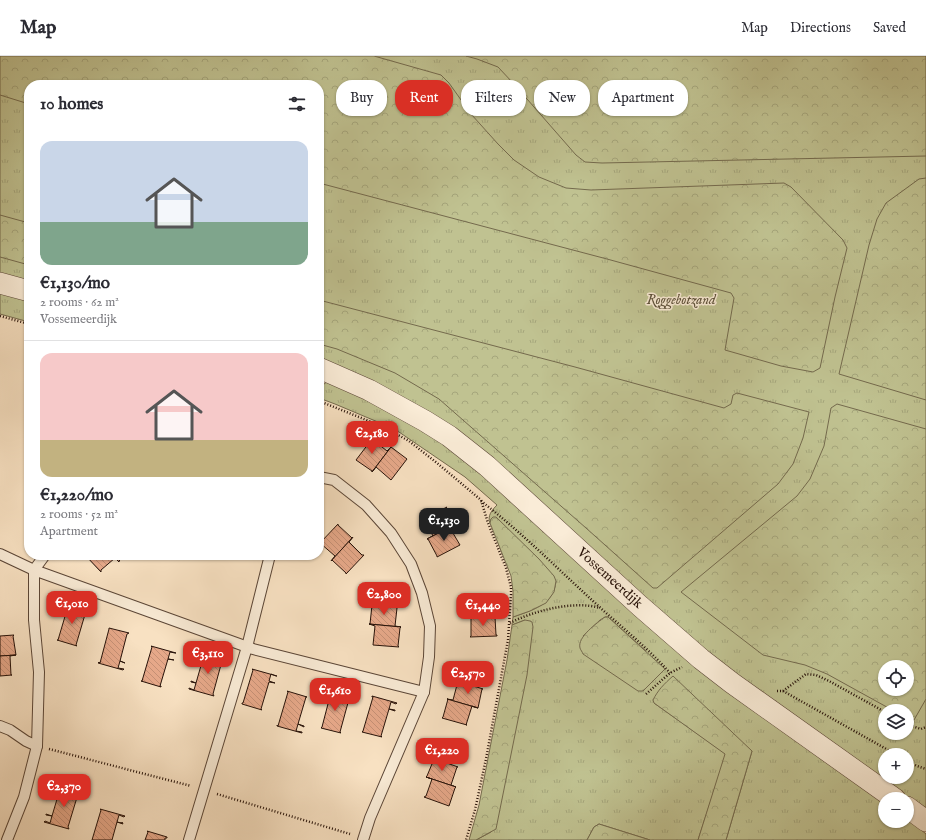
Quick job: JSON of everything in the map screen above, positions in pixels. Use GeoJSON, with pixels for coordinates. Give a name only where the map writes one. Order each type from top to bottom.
{"type":"FeatureCollection","features":[{"type":"Feature","properties":{"kind":"street"},"geometry":{"type":"LineString","coordinates":[[0,283],[24,290]]}},
{"type":"Feature","properties":{"kind":"street","name":"Vossemeerdijk"},"geometry":{"type":"LineString","coordinates":[[324,370],[368,390],[425,420],[449,436],[487,466],[640,606],[698,656],[732,683],[885,792]]}},
{"type":"Feature","properties":{"kind":"street"},"geometry":{"type":"LineString","coordinates":[[914,812],[926,821]]}},
{"type":"Feature","properties":{"kind":"lane"},"geometry":{"type":"LineString","coordinates":[[324,478],[334,480],[366,506],[391,533],[411,564],[422,593],[430,626],[429,657],[424,692],[370,818],[363,840]]}},
{"type":"Feature","properties":{"kind":"lane"},"geometry":{"type":"LineString","coordinates":[[0,554],[34,570],[247,647],[424,692]]}},
{"type":"Feature","properties":{"kind":"lane"},"geometry":{"type":"LineString","coordinates":[[7,840],[24,797],[37,746],[39,672],[34,620],[34,570],[41,560]]}},
{"type":"Feature","properties":{"kind":"lane"},"geometry":{"type":"LineString","coordinates":[[189,840],[247,647],[269,560]]}},
{"type":"Feature","properties":{"kind":"lane"},"geometry":{"type":"LineString","coordinates":[[0,726],[10,730],[26,741],[37,746]]}},
{"type":"Feature","properties":{"kind":"path"},"geometry":{"type":"LineString","coordinates":[[0,316],[24,323]]}},
{"type":"Feature","properties":{"kind":"path"},"geometry":{"type":"LineString","coordinates":[[324,403],[384,427],[408,441],[437,463],[510,525],[648,650],[670,673]]}},
{"type":"Feature","properties":{"kind":"path"},"geometry":{"type":"LineString","coordinates":[[466,840],[475,810],[486,759],[510,624],[511,587],[506,568],[488,523],[481,500]]}},
{"type":"Feature","properties":{"kind":"path"},"geometry":{"type":"LineString","coordinates":[[510,624],[519,618],[550,608],[584,605],[601,608]]}},
{"type":"Feature","properties":{"kind":"path"},"geometry":{"type":"LineString","coordinates":[[646,694],[670,673],[698,656]]}},
{"type":"Feature","properties":{"kind":"path"},"geometry":{"type":"LineString","coordinates":[[783,691],[806,674],[816,675],[878,708]]}},
{"type":"Feature","properties":{"kind":"path"},"geometry":{"type":"LineString","coordinates":[[776,691],[783,691],[885,748]]}},
{"type":"Feature","properties":{"kind":"path"},"geometry":{"type":"LineString","coordinates":[[914,727],[921,729],[926,727]]}},
{"type":"Feature","properties":{"kind":"path"},"geometry":{"type":"LineString","coordinates":[[914,764],[926,769]]}},
{"type":"Feature","properties":{"kind":"green space","name":"Roggebotzand"},"geometry":{"type":"Polygon","coordinates":[[[0,56],[926,56],[926,809],[914,801],[914,792],[899,792],[886,784],[914,784],[914,748],[878,748],[878,779],[837,753],[878,794],[878,828],[914,828],[914,824],[926,834],[926,840],[726,840],[752,751],[654,703],[726,754],[698,840],[650,840],[599,824],[594,827],[587,840],[476,840],[491,832],[525,620],[512,625],[513,617],[534,609],[547,601],[551,596],[556,581],[491,519],[490,523],[490,516],[497,505],[465,477],[399,432],[324,400],[324,384],[332,381],[516,483],[324,367],[324,80],[24,80],[24,284],[0,277],[0,56]],[[608,617],[600,620],[583,636],[646,651],[608,617]]]}},
{"type":"Feature","properties":{"kind":"green space"},"geometry":{"type":"Polygon","coordinates":[[[0,56],[374,56],[441,75],[446,80],[395,80],[395,116],[453,116],[453,89],[461,100],[461,116],[473,116],[514,160],[539,177],[566,188],[591,190],[784,183],[791,187],[843,240],[847,248],[820,368],[813,372],[781,366],[725,350],[734,298],[731,293],[324,184],[324,80],[24,80],[24,102],[0,95],[0,56]]]}},
{"type":"Feature","properties":{"kind":"green space"},"geometry":{"type":"Polygon","coordinates":[[[466,56],[926,56],[926,156],[602,163],[585,162],[576,155],[542,116],[590,116],[590,80],[534,80],[534,107],[526,98],[526,80],[510,80],[498,67],[466,56]]]}},
{"type":"Feature","properties":{"kind":"green space"},"geometry":{"type":"Polygon","coordinates":[[[926,178],[926,400],[839,374],[869,245],[877,219],[886,203],[919,179],[926,178]]]}},
{"type":"Feature","properties":{"kind":"green space"},"geometry":{"type":"Polygon","coordinates":[[[0,215],[24,222],[24,264],[0,257],[0,215]]]}},
{"type":"Feature","properties":{"kind":"green space"},"geometry":{"type":"Polygon","coordinates":[[[0,289],[24,295],[24,321],[0,314],[0,289]]]}},
{"type":"Feature","properties":{"kind":"green space"},"geometry":{"type":"Polygon","coordinates":[[[324,301],[575,367],[724,408],[731,404],[733,395],[737,393],[809,412],[803,438],[793,464],[778,484],[657,588],[653,588],[439,399],[395,373],[337,349],[324,345],[324,301]]]}},
{"type":"Feature","properties":{"kind":"green space"},"geometry":{"type":"Polygon","coordinates":[[[837,404],[926,429],[926,699],[914,720],[914,704],[881,704],[827,674],[805,665],[763,655],[681,592],[797,496],[810,479],[824,446],[831,408],[837,404]]]}},
{"type":"Feature","properties":{"kind":"green space"},"geometry":{"type":"Polygon","coordinates":[[[493,517],[496,517],[539,559],[554,576],[556,581],[554,592],[546,603],[513,617],[513,591],[511,576],[490,523],[493,517]]]}},
{"type":"Feature","properties":{"kind":"green space"},"geometry":{"type":"Polygon","coordinates":[[[605,617],[608,617],[665,669],[643,691],[638,691],[583,654],[580,649],[580,644],[584,635],[605,617]]]}},
{"type":"Feature","properties":{"kind":"green space"},"geometry":{"type":"Polygon","coordinates":[[[525,620],[532,622],[533,627],[527,675],[496,829],[476,840],[469,840],[479,805],[507,660],[512,625],[525,620]]]}},
{"type":"Feature","properties":{"kind":"green space"},"geometry":{"type":"Polygon","coordinates":[[[673,676],[752,751],[726,840],[698,840],[725,754],[654,703],[653,700],[657,693],[673,676]]]}},
{"type":"Feature","properties":{"kind":"green space"},"geometry":{"type":"Polygon","coordinates":[[[599,824],[650,840],[587,840],[594,827],[599,824]]]}},
{"type":"Feature","properties":{"kind":"building"},"geometry":{"type":"Polygon","coordinates":[[[372,439],[387,451],[391,447],[372,472],[356,460],[372,439]]]}},
{"type":"Feature","properties":{"kind":"building"},"geometry":{"type":"Polygon","coordinates":[[[391,447],[407,459],[391,480],[376,467],[372,472],[391,447]]]}},
{"type":"Feature","properties":{"kind":"building"},"geometry":{"type":"Polygon","coordinates":[[[447,507],[446,508],[455,525],[433,536],[423,519],[447,507]]]}},
{"type":"Feature","properties":{"kind":"building"},"geometry":{"type":"Polygon","coordinates":[[[338,524],[352,538],[353,537],[331,561],[335,556],[324,546],[324,539],[338,524]]]}},
{"type":"Feature","properties":{"kind":"building"},"geometry":{"type":"Polygon","coordinates":[[[456,524],[450,528],[460,545],[437,557],[427,539],[456,524]]]}},
{"type":"Feature","properties":{"kind":"building"},"geometry":{"type":"Polygon","coordinates":[[[353,537],[349,542],[362,555],[364,555],[346,574],[332,560],[331,561],[353,537]]]}},
{"type":"Feature","properties":{"kind":"building"},"geometry":{"type":"Polygon","coordinates":[[[90,560],[113,560],[101,570],[101,572],[90,560]]]}},
{"type":"Feature","properties":{"kind":"building"},"geometry":{"type":"Polygon","coordinates":[[[464,597],[490,597],[490,616],[496,616],[465,617],[464,597]]]}},
{"type":"Feature","properties":{"kind":"building"},"geometry":{"type":"Polygon","coordinates":[[[62,604],[87,611],[76,645],[77,646],[57,640],[68,606],[62,604]]]}},
{"type":"Feature","properties":{"kind":"building"},"geometry":{"type":"Polygon","coordinates":[[[372,605],[397,607],[395,626],[401,627],[369,624],[372,605]]]}},
{"type":"Feature","properties":{"kind":"building"},"geometry":{"type":"Polygon","coordinates":[[[496,616],[497,636],[470,637],[471,617],[465,617],[496,616]]]}},
{"type":"Feature","properties":{"kind":"building"},"geometry":{"type":"Polygon","coordinates":[[[369,624],[401,627],[399,647],[373,645],[375,626],[369,624]]]}},
{"type":"Feature","properties":{"kind":"building"},"geometry":{"type":"Polygon","coordinates":[[[109,628],[129,633],[127,634],[118,668],[124,669],[123,670],[98,663],[100,663],[109,628]]]}},
{"type":"Feature","properties":{"kind":"building"},"geometry":{"type":"Polygon","coordinates":[[[14,635],[16,655],[0,656],[0,636],[14,635]]]}},
{"type":"Feature","properties":{"kind":"building"},"geometry":{"type":"Polygon","coordinates":[[[151,646],[176,653],[170,652],[160,686],[161,687],[141,681],[152,647],[151,646]]]}},
{"type":"Feature","properties":{"kind":"building"},"geometry":{"type":"Polygon","coordinates":[[[203,654],[223,660],[213,694],[214,696],[189,689],[194,690],[204,655],[203,654]]]}},
{"type":"Feature","properties":{"kind":"building"},"geometry":{"type":"Polygon","coordinates":[[[16,655],[10,656],[12,675],[0,676],[0,656],[16,655]]]}},
{"type":"Feature","properties":{"kind":"building"},"geometry":{"type":"Polygon","coordinates":[[[252,669],[271,674],[269,681],[275,683],[269,682],[261,709],[262,710],[242,704],[253,670],[252,669]]]}},
{"type":"Feature","properties":{"kind":"building"},"geometry":{"type":"Polygon","coordinates":[[[458,681],[483,689],[478,708],[447,699],[453,700],[458,681]]]}},
{"type":"Feature","properties":{"kind":"building"},"geometry":{"type":"Polygon","coordinates":[[[287,691],[307,697],[296,731],[302,733],[277,726],[288,692],[287,691]]]}},
{"type":"Feature","properties":{"kind":"building"},"geometry":{"type":"Polygon","coordinates":[[[326,691],[351,698],[349,699],[340,732],[341,733],[321,728],[331,693],[326,691]]]}},
{"type":"Feature","properties":{"kind":"building"},"geometry":{"type":"Polygon","coordinates":[[[372,696],[397,703],[391,702],[381,736],[382,737],[362,732],[373,697],[372,696]]]}},
{"type":"Feature","properties":{"kind":"building"},"geometry":{"type":"Polygon","coordinates":[[[448,699],[472,706],[466,725],[442,718],[448,699]]]}},
{"type":"Feature","properties":{"kind":"building"},"geometry":{"type":"Polygon","coordinates":[[[433,758],[458,767],[451,785],[456,787],[426,777],[434,759],[433,758]]]}},
{"type":"Feature","properties":{"kind":"building"},"geometry":{"type":"Polygon","coordinates":[[[432,779],[456,787],[449,806],[424,797],[426,796],[432,779]]]}},
{"type":"Feature","properties":{"kind":"building"},"geometry":{"type":"Polygon","coordinates":[[[58,788],[79,793],[68,827],[69,829],[44,822],[50,823],[60,789],[58,788]]]}},
{"type":"Feature","properties":{"kind":"building"},"geometry":{"type":"Polygon","coordinates":[[[100,809],[125,816],[119,815],[112,840],[92,840],[101,810],[100,809]]]}},
{"type":"Feature","properties":{"kind":"building"},"geometry":{"type":"Polygon","coordinates":[[[147,831],[167,838],[165,838],[165,840],[145,840],[147,831]]]}}]}
